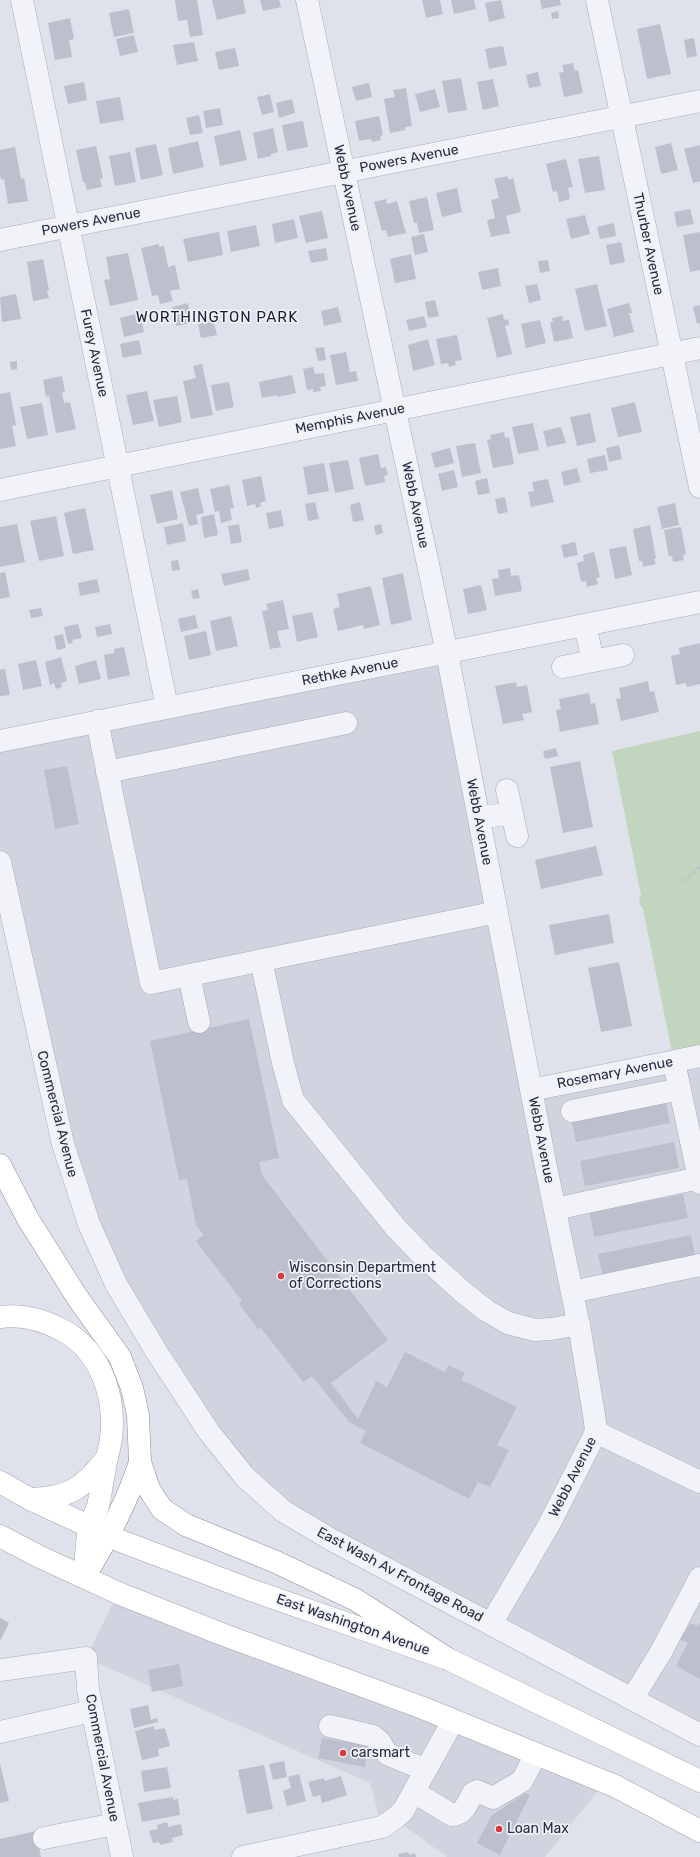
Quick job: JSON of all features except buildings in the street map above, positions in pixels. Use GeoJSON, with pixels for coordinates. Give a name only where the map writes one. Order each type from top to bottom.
{"type":"FeatureCollection","features":[{"type":"Feature","properties":{"kind":"main road"},"geometry":{"type":"LineString","coordinates":[[0,1164],[28,1219],[77,1297],[120,1357],[132,1388],[138,1416],[140,1462],[149,1489],[155,1501],[172,1516],[186,1525],[276,1562],[356,1600],[448,1659]]}},
{"type":"Feature","properties":{"kind":"main road"},"geometry":{"type":"LineString","coordinates":[[0,1317],[11,1316],[32,1318],[51,1324],[71,1335],[91,1354],[102,1372],[112,1413],[111,1439],[98,1506],[99,1532],[84,1578]]}},
{"type":"Feature","properties":{"kind":"main road"},"geometry":{"type":"LineString","coordinates":[[30,1499],[52,1498],[69,1492],[88,1481],[106,1459]]}},
{"type":"Feature","properties":{"kind":"main road"},"geometry":{"type":"LineString","coordinates":[[99,1532],[130,1493],[140,1462]]}},
{"type":"Feature","properties":{"kind":"main road","name":"East Washington Avenue"},"geometry":{"type":"LineString","coordinates":[[0,1482],[30,1499],[99,1532],[251,1590],[448,1659],[700,1781]]}},
{"type":"Feature","properties":{"kind":"main road"},"geometry":{"type":"LineString","coordinates":[[0,1536],[84,1578],[224,1635],[394,1697],[615,1786],[700,1831]]}},
{"type":"Feature","properties":{"kind":"street","name":"Furey Avenue"},"geometry":{"type":"LineString","coordinates":[[22,0],[167,707]]}},
{"type":"Feature","properties":{"kind":"street","name":"Webb Avenue"},"geometry":{"type":"LineString","coordinates":[[307,0],[447,653],[531,1090],[579,1324],[596,1432],[550,1523],[491,1624]]}},
{"type":"Feature","properties":{"kind":"street","name":"Thurber Avenue"},"geometry":{"type":"LineString","coordinates":[[597,0],[700,487]]}},
{"type":"Feature","properties":{"kind":"street","name":"Powers Avenue"},"geometry":{"type":"LineString","coordinates":[[0,240],[700,102]]}},
{"type":"Feature","properties":{"kind":"street","name":"Memphis Avenue"},"geometry":{"type":"LineString","coordinates":[[0,490],[700,348]]}},
{"type":"Feature","properties":{"kind":"street","name":"Rethke Avenue"},"geometry":{"type":"LineString","coordinates":[[0,741],[700,602]]}},
{"type":"Feature","properties":{"kind":"street"},"geometry":{"type":"LineString","coordinates":[[585,625],[593,661]]}},
{"type":"Feature","properties":{"kind":"street"},"geometry":{"type":"LineString","coordinates":[[563,667],[623,655]]}},
{"type":"Feature","properties":{"kind":"street"},"geometry":{"type":"LineString","coordinates":[[97,721],[152,983],[497,912]]}},
{"type":"Feature","properties":{"kind":"street"},"geometry":{"type":"LineString","coordinates":[[107,772],[346,723]]}},
{"type":"Feature","properties":{"kind":"street"},"geometry":{"type":"LineString","coordinates":[[507,790],[517,836]]}},
{"type":"Feature","properties":{"kind":"street"},"geometry":{"type":"LineString","coordinates":[[478,818],[512,812]]}},
{"type":"Feature","properties":{"kind":"street","name":"Commercial Avenue"},"geometry":{"type":"LineString","coordinates":[[0,862],[51,1098],[74,1183],[89,1224],[112,1277],[156,1351]]}},
{"type":"Feature","properties":{"kind":"street"},"geometry":{"type":"LineString","coordinates":[[261,960],[283,1063],[293,1100],[396,1228],[423,1256],[464,1293],[487,1311],[508,1323],[535,1330],[579,1324]]}},
{"type":"Feature","properties":{"kind":"street"},"geometry":{"type":"LineString","coordinates":[[189,975],[199,1022]]}},
{"type":"Feature","properties":{"kind":"street","name":"Rosemary Avenue"},"geometry":{"type":"LineString","coordinates":[[531,1090],[700,1056]]}},
{"type":"Feature","properties":{"kind":"street"},"geometry":{"type":"LineString","coordinates":[[555,1209],[699,1181],[674,1062]]}},
{"type":"Feature","properties":{"kind":"street"},"geometry":{"type":"LineString","coordinates":[[572,1111],[680,1089]]}},
{"type":"Feature","properties":{"kind":"street"},"geometry":{"type":"LineString","coordinates":[[572,1292],[700,1265]]}},
{"type":"Feature","properties":{"kind":"street","name":"East Wash Av Frontage Road"},"geometry":{"type":"LineString","coordinates":[[156,1351],[209,1432],[245,1477],[283,1511],[332,1540],[700,1735]]}},
{"type":"Feature","properties":{"kind":"street"},"geometry":{"type":"LineString","coordinates":[[596,1432],[700,1482]]}},
{"type":"Feature","properties":{"kind":"street"},"geometry":{"type":"LineString","coordinates":[[632,1700],[700,1578]]}},
{"type":"Feature","properties":{"kind":"street","name":"Commercial Avenue"},"geometry":{"type":"LineString","coordinates":[[0,1670],[86,1658],[88,1689],[122,1857]]}},
{"type":"Feature","properties":{"kind":"street"},"geometry":{"type":"LineString","coordinates":[[0,1732],[92,1711]]}},
{"type":"Feature","properties":{"kind":"street"},"geometry":{"type":"LineString","coordinates":[[243,1857],[382,1827],[403,1811],[453,1721]]}},
{"type":"Feature","properties":{"kind":"street"},"geometry":{"type":"LineString","coordinates":[[330,1726],[373,1736],[380,1742],[387,1754],[426,1770]]}},
{"type":"Feature","properties":{"kind":"street"},"geometry":{"type":"LineString","coordinates":[[414,1792],[452,1815],[459,1814],[464,1811],[473,1793],[477,1791],[493,1798],[522,1781],[536,1754]]}},
{"type":"Feature","properties":{"kind":"street"},"geometry":{"type":"LineString","coordinates":[[44,1838],[116,1824]]}},
{"type":"Feature","properties":{"kind":"path"},"geometry":{"type":"LineString","coordinates":[[684,881],[700,867]]}},
{"type":"Feature","properties":{"kind":"shaded area"},"geometry":{"type":"Polygon","coordinates":[[[447,653],[531,1090],[700,1056],[700,1735],[491,1624],[245,1477],[99,1247],[0,862],[0,741],[447,653]]]}},
{"type":"Feature","properties":{"kind":"shaded area"},"geometry":{"type":"Polygon","coordinates":[[[118,1593],[605,1782],[545,1857],[447,1857],[395,1819],[382,1827],[370,1783],[86,1658],[118,1593]]]}},
{"type":"Feature","properties":{"kind":"green space"},"geometry":{"type":"Polygon","coordinates":[[[700,731],[700,1056],[674,1062],[643,909],[640,905],[639,897],[641,895],[612,751],[700,731]]]}},
{"type":"Feature","properties":{"kind":"place","name":"Wisconsin Department of Corrections"},"geometry":{"type":"Point","coordinates":[281,1276]}},
{"type":"Feature","properties":{"kind":"place","name":"carsmart"},"geometry":{"type":"Point","coordinates":[343,1753]}},
{"type":"Feature","properties":{"kind":"place","name":"Loan Max"},"geometry":{"type":"Point","coordinates":[499,1829]}},
{"type":"Feature","properties":{"kind":"district","name":"WORTHINGTON PARK"},"geometry":{"type":"Point","coordinates":[217,318]}}]}
